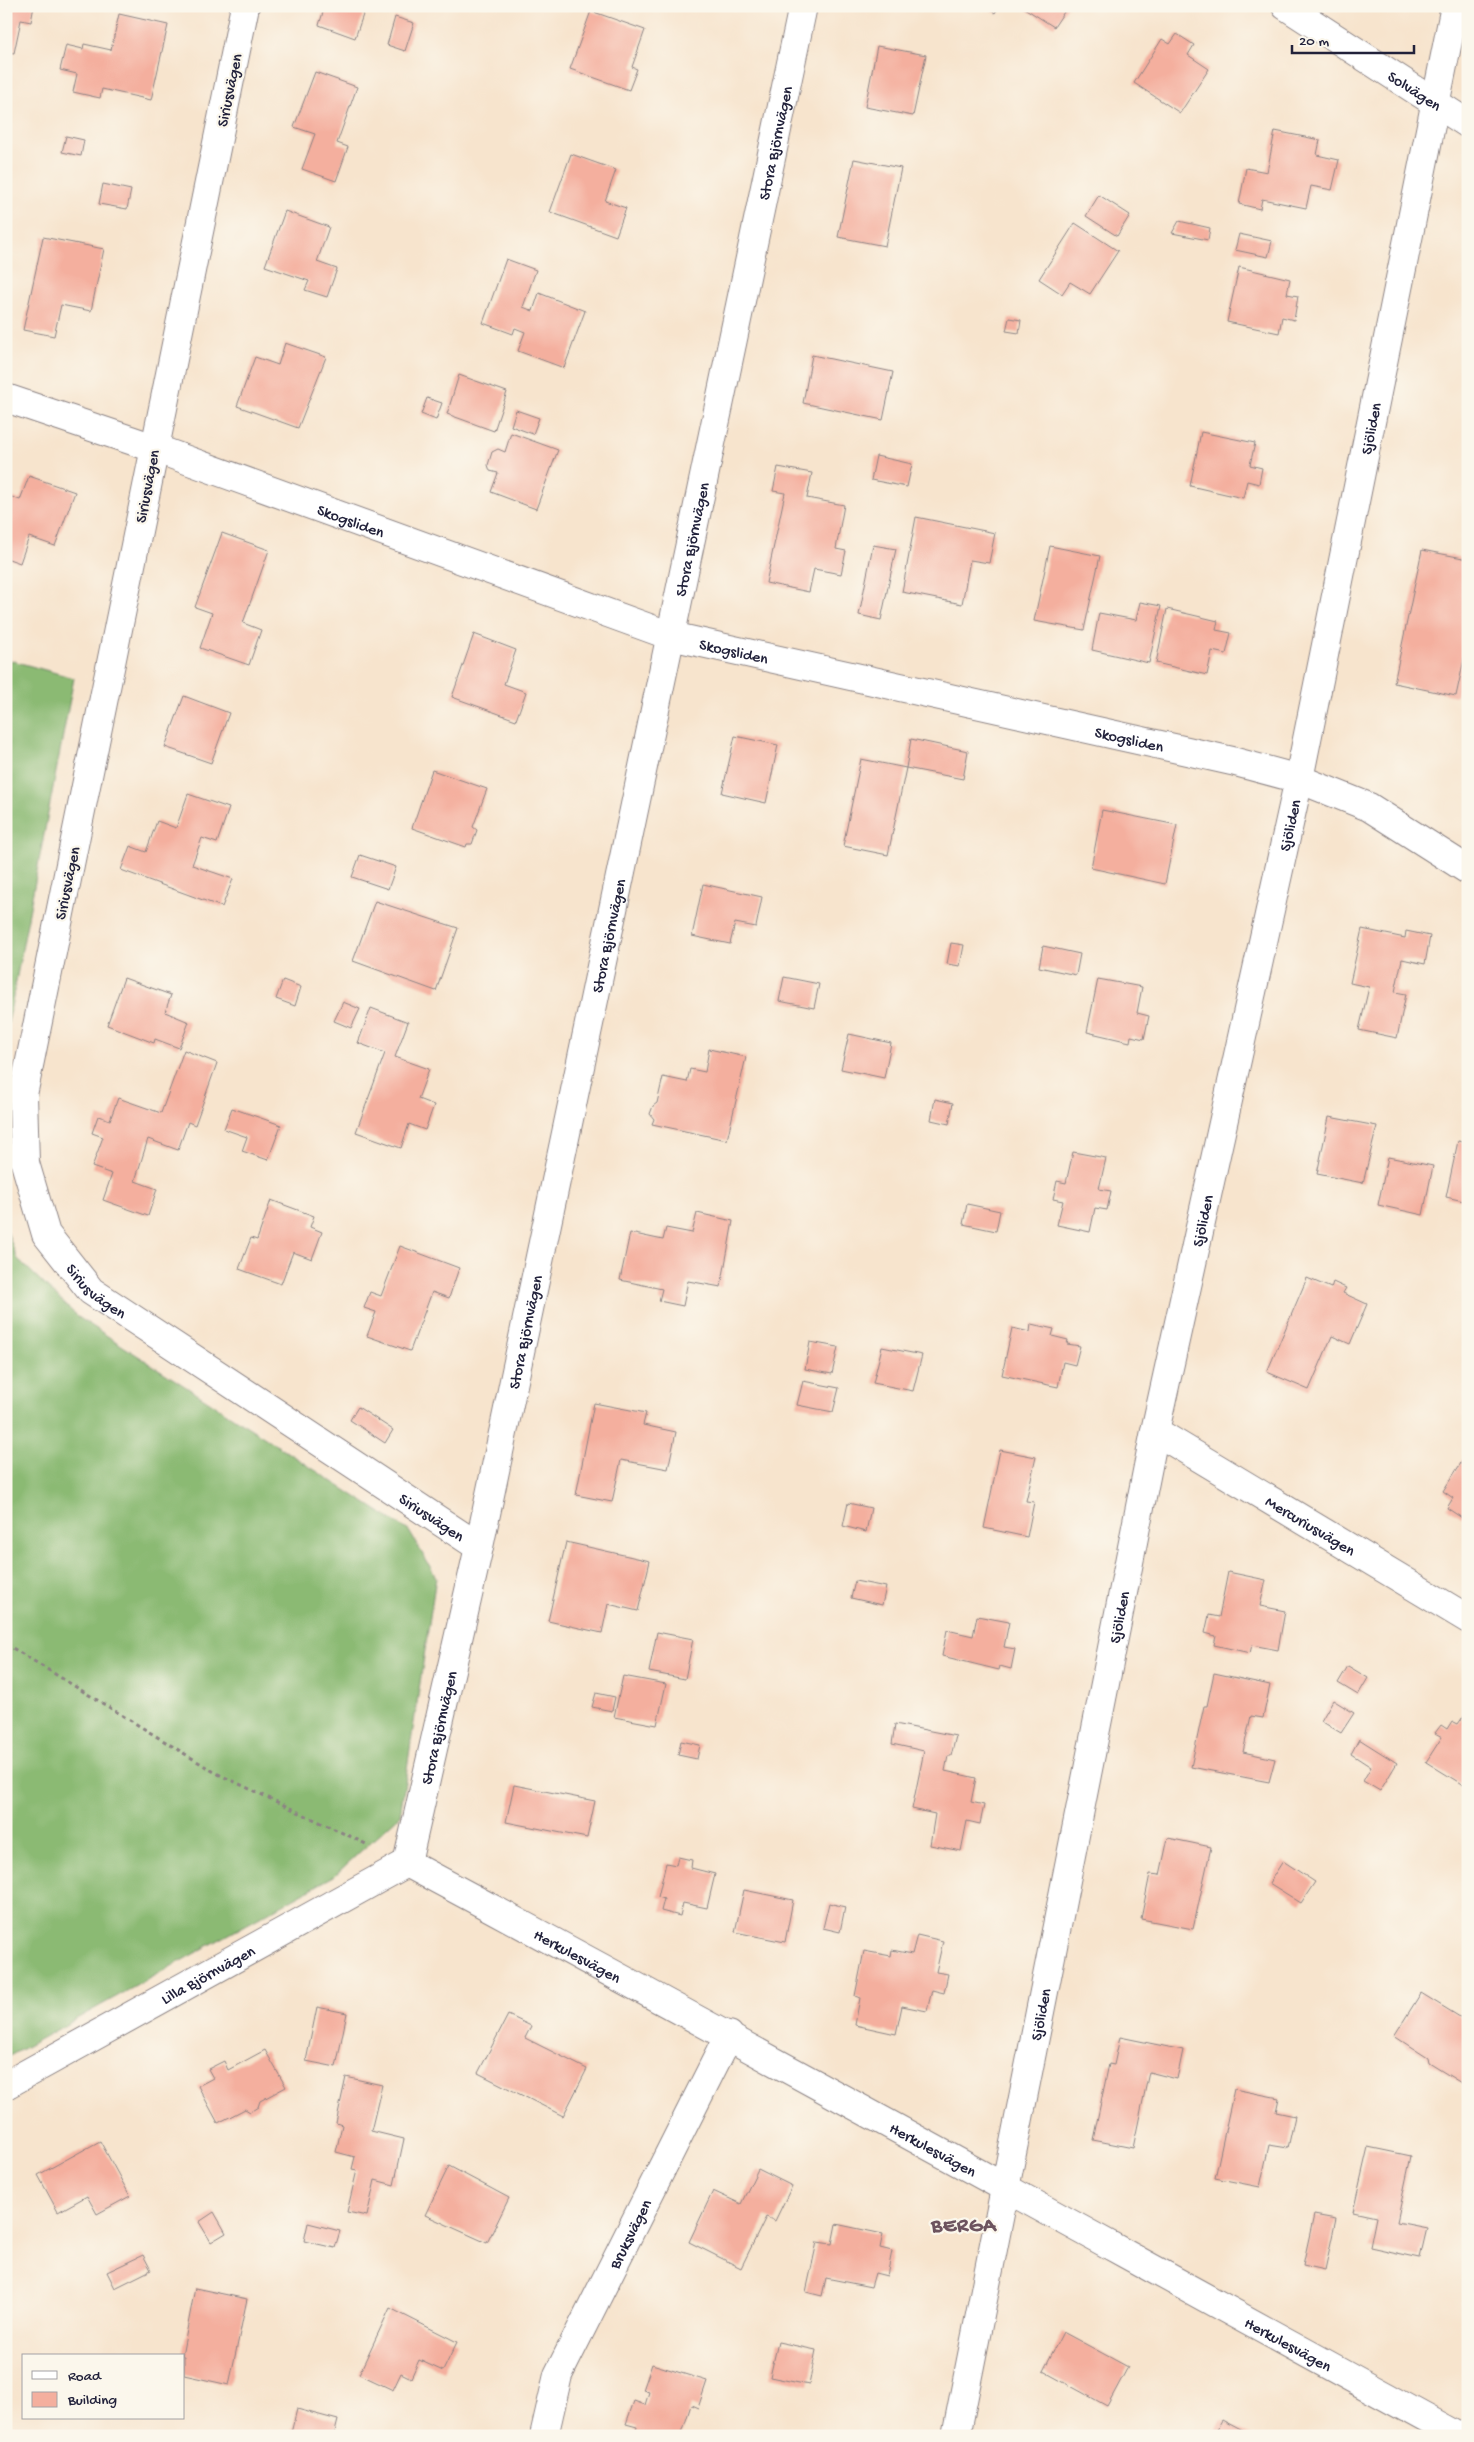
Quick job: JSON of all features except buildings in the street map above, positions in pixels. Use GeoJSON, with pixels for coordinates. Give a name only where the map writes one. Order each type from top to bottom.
{"type":"FeatureCollection","features":[{"type":"Feature","properties":{"kind":"street","name":"Siriusvägen"},"geometry":{"type":"LineString","coordinates":[[245,6],[23,1095],[25,1162],[46,1234],[91,1291],[479,1547]]}},
{"type":"Feature","properties":{"kind":"street","name":"Stora Björnvägen"},"geometry":{"type":"LineString","coordinates":[[407,1863],[479,1547],[803,6]]}},
{"type":"Feature","properties":{"kind":"street","name":"Solvägen"},"geometry":{"type":"LineString","coordinates":[[1286,6],[1468,124]]}},
{"type":"Feature","properties":{"kind":"street","name":"Sjöliden"},"geometry":{"type":"LineString","coordinates":[[956,2436],[1155,1431],[1299,779],[1455,6]]}},
{"type":"Feature","properties":{"kind":"street","name":"Skogsliden"},"geometry":{"type":"LineString","coordinates":[[6,398],[154,448],[671,636],[1232,761],[1299,779],[1369,807],[1468,870]]}},
{"type":"Feature","properties":{"kind":"street","name":"Mercuriusvägen"},"geometry":{"type":"LineString","coordinates":[[1155,1431],[1468,1619]]}},
{"type":"Feature","properties":{"kind":"street","name":"Herkulesvägen"},"geometry":{"type":"LineString","coordinates":[[407,1863],[730,2035],[1006,2190],[1458,2436]]}},
{"type":"Feature","properties":{"kind":"street","name":"Lilla Björnvägen"},"geometry":{"type":"LineString","coordinates":[[6,2085],[407,1863]]}},
{"type":"Feature","properties":{"kind":"street","name":"Bruksvägen"},"geometry":{"type":"LineString","coordinates":[[544,2436],[558,2375],[730,2035]]}},
{"type":"Feature","properties":{"kind":"path"},"geometry":{"type":"LineString","coordinates":[[6,1644],[216,1773],[407,1863]]}},
{"type":"Feature","properties":{"kind":"green space"},"geometry":{"type":"Polygon","coordinates":[[[6,659],[74,678],[6,1033],[6,659]]]}},
{"type":"Feature","properties":{"kind":"green space"},"geometry":{"type":"Polygon","coordinates":[[[6,1229],[17,1258],[78,1317],[409,1531],[436,1577],[400,1815],[334,1876],[6,2058],[6,1229]]]}},
{"type":"Feature","properties":{"kind":"district","name":"BERGA"},"geometry":{"type":"Point","coordinates":[964,2224]}}]}
